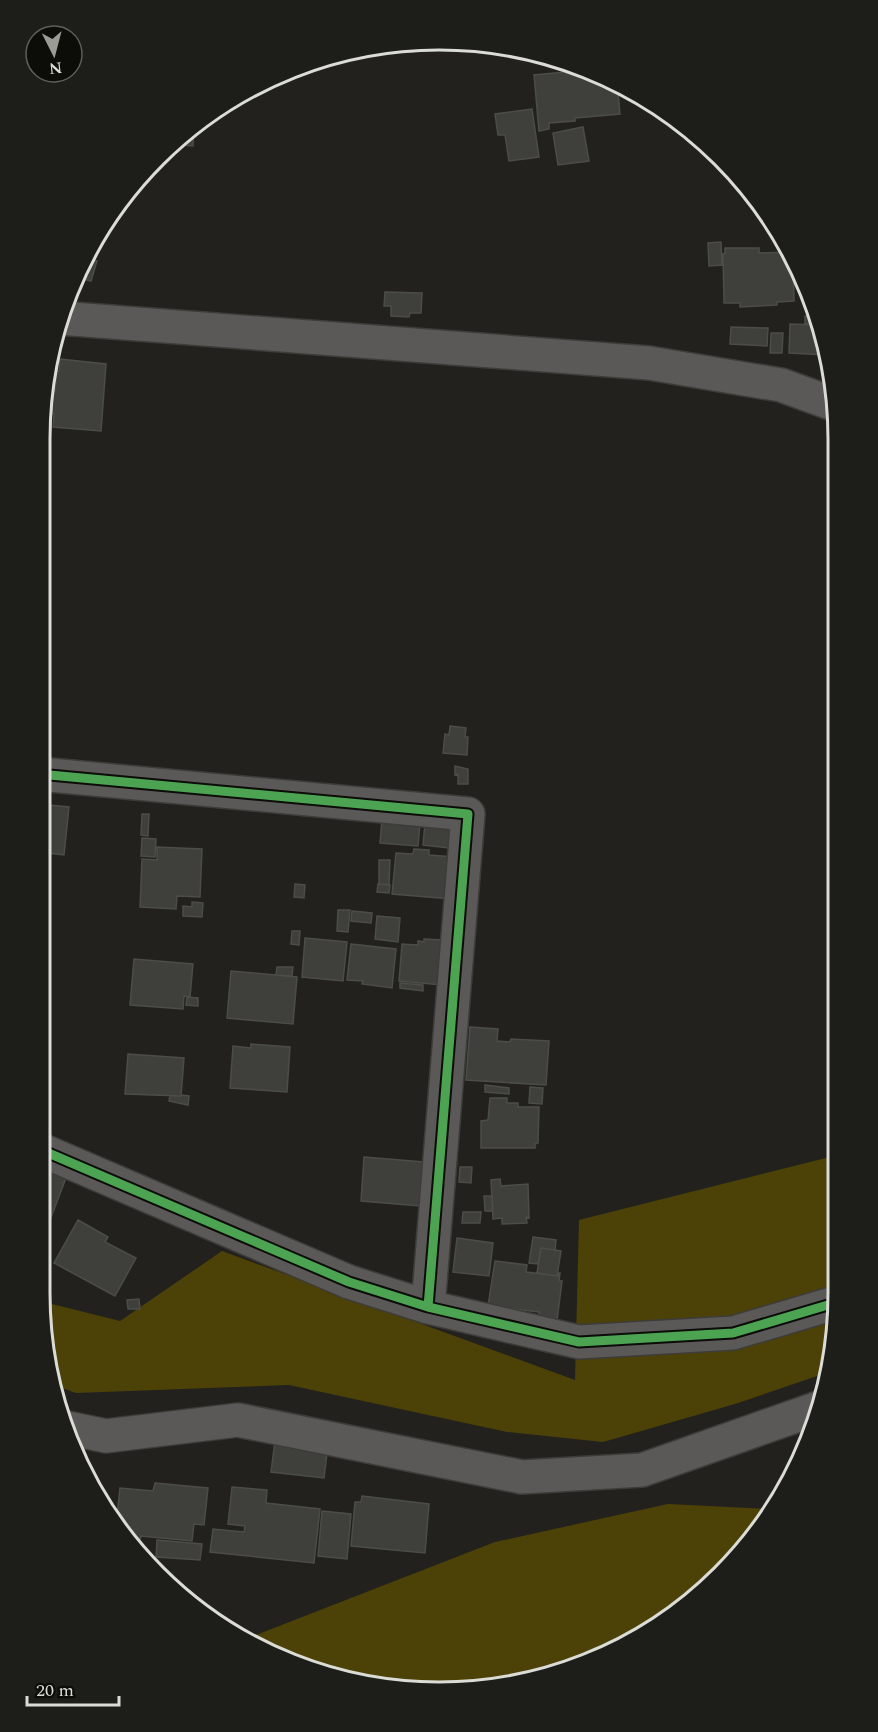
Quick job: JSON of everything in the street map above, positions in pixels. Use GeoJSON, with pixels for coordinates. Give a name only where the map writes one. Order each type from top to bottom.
{"type":"FeatureCollection","features":[{"type":"Feature","properties":{"kind":"street"},"geometry":{"type":"LineString","coordinates":[[69,319],[649,363],[781,385],[827,402]]}},
{"type":"Feature","properties":{"kind":"street"},"geometry":{"type":"LineString","coordinates":[[50,775],[468,814],[428,1308]]}},
{"type":"Feature","properties":{"kind":"street"},"geometry":{"type":"LineString","coordinates":[[50,1154],[349,1282],[428,1308],[579,1342],[733,1333],[828,1305]]}},
{"type":"Feature","properties":{"kind":"street"},"geometry":{"type":"LineString","coordinates":[[74,1429],[106,1436],[238,1420],[522,1477],[642,1470],[810,1411]]}},
{"type":"Feature","properties":{"kind":"shaded area"},"geometry":{"type":"Polygon","coordinates":[[[828,1158],[828,1318],[820,1375],[735,1404],[603,1442],[507,1432],[289,1385],[76,1393],[61,1388],[53,1344],[50,1304],[120,1321],[222,1251],[575,1380],[579,1220],[828,1158]]]}},
{"type":"Feature","properties":{"kind":"shaded area"},"geometry":{"type":"Polygon","coordinates":[[[668,1504],[763,1509],[732,1550],[696,1586],[676,1602],[634,1630],[611,1642],[588,1653],[540,1669],[464,1682],[414,1682],[388,1679],[314,1662],[255,1636],[495,1542],[668,1504]]]}},
{"type":"Feature","properties":{"kind":"building"},"geometry":{"type":"Polygon","coordinates":[[[569,72],[588,79],[618,94],[620,114],[549,123],[549,129],[539,131],[534,75],[569,72]]]}},
{"type":"Feature","properties":{"kind":"building"},"geometry":{"type":"Polygon","coordinates":[[[532,109],[539,157],[509,161],[505,135],[498,135],[495,114],[532,109]]]}},
{"type":"Feature","properties":{"kind":"building"},"geometry":{"type":"Polygon","coordinates":[[[583,127],[589,161],[558,165],[553,133],[583,127]]]}},
{"type":"Feature","properties":{"kind":"building"},"geometry":{"type":"Polygon","coordinates":[[[193,137],[193,146],[183,145],[193,137]]]}},
{"type":"Feature","properties":{"kind":"building"},"geometry":{"type":"Polygon","coordinates":[[[721,242],[722,265],[709,266],[708,243],[721,242]]]}},
{"type":"Feature","properties":{"kind":"building"},"geometry":{"type":"Polygon","coordinates":[[[725,248],[759,248],[759,253],[780,252],[793,278],[794,301],[777,302],[777,305],[740,307],[740,303],[724,303],[723,254],[725,248]]]}},
{"type":"Feature","properties":{"kind":"building"},"geometry":{"type":"Polygon","coordinates":[[[94,260],[97,261],[91,281],[84,279],[94,260]]]}},
{"type":"Feature","properties":{"kind":"building"},"geometry":{"type":"Polygon","coordinates":[[[385,292],[422,293],[421,313],[410,313],[409,317],[391,316],[391,306],[384,306],[385,292]]]}},
{"type":"Feature","properties":{"kind":"building"},"geometry":{"type":"Polygon","coordinates":[[[805,316],[809,316],[811,324],[805,324],[805,316]]]}},
{"type":"Feature","properties":{"kind":"building"},"geometry":{"type":"Polygon","coordinates":[[[790,324],[811,325],[819,355],[789,353],[790,324]]]}},
{"type":"Feature","properties":{"kind":"building"},"geometry":{"type":"Polygon","coordinates":[[[731,327],[768,328],[767,346],[730,344],[731,327]]]}},
{"type":"Feature","properties":{"kind":"building"},"geometry":{"type":"Polygon","coordinates":[[[771,333],[783,333],[782,353],[770,353],[771,333]]]}},
{"type":"Feature","properties":{"kind":"building"},"geometry":{"type":"Polygon","coordinates":[[[60,359],[106,364],[101,431],[53,427],[52,400],[57,371],[59,371],[60,359]]]}},
{"type":"Feature","properties":{"kind":"building"},"geometry":{"type":"Polygon","coordinates":[[[450,726],[466,728],[467,755],[443,753],[445,734],[449,735],[450,726]]]}},
{"type":"Feature","properties":{"kind":"building"},"geometry":{"type":"Polygon","coordinates":[[[455,766],[468,769],[468,784],[458,784],[455,766]]]}},
{"type":"Feature","properties":{"kind":"building"},"geometry":{"type":"Polygon","coordinates":[[[50,805],[69,807],[64,855],[50,853],[50,805]]]}},
{"type":"Feature","properties":{"kind":"building"},"geometry":{"type":"Polygon","coordinates":[[[142,814],[149,814],[148,836],[141,835],[142,814]]]}},
{"type":"Feature","properties":{"kind":"building"},"geometry":{"type":"Polygon","coordinates":[[[382,819],[420,823],[418,846],[380,843],[382,819]]]}},
{"type":"Feature","properties":{"kind":"building"},"geometry":{"type":"Polygon","coordinates":[[[425,823],[451,825],[449,848],[423,845],[425,823]]]}},
{"type":"Feature","properties":{"kind":"building"},"geometry":{"type":"Polygon","coordinates":[[[142,838],[156,839],[155,857],[141,856],[142,838]]]}},
{"type":"Feature","properties":{"kind":"building"},"geometry":{"type":"Polygon","coordinates":[[[157,847],[202,849],[200,897],[177,896],[176,909],[140,907],[142,859],[157,860],[157,847]]]}},
{"type":"Feature","properties":{"kind":"building"},"geometry":{"type":"Polygon","coordinates":[[[414,849],[429,850],[429,855],[455,857],[451,899],[392,894],[396,853],[413,854],[414,849]]]}},
{"type":"Feature","properties":{"kind":"building"},"geometry":{"type":"Polygon","coordinates":[[[379,860],[390,860],[389,885],[379,884],[379,860]]]}},
{"type":"Feature","properties":{"kind":"building"},"geometry":{"type":"Polygon","coordinates":[[[295,884],[305,885],[304,898],[294,897],[295,884]]]}},
{"type":"Feature","properties":{"kind":"building"},"geometry":{"type":"Polygon","coordinates":[[[378,884],[390,885],[389,893],[377,892],[378,884]]]}},
{"type":"Feature","properties":{"kind":"building"},"geometry":{"type":"Polygon","coordinates":[[[192,902],[203,903],[202,917],[183,916],[183,906],[192,907],[192,902]]]}},
{"type":"Feature","properties":{"kind":"building"},"geometry":{"type":"Polygon","coordinates":[[[338,910],[350,910],[348,932],[337,931],[338,910]]]}},
{"type":"Feature","properties":{"kind":"building"},"geometry":{"type":"Polygon","coordinates":[[[352,911],[372,913],[371,923],[351,921],[352,911]]]}},
{"type":"Feature","properties":{"kind":"building"},"geometry":{"type":"Polygon","coordinates":[[[377,916],[400,918],[398,942],[375,939],[377,916]]]}},
{"type":"Feature","properties":{"kind":"building"},"geometry":{"type":"Polygon","coordinates":[[[292,931],[300,931],[299,945],[291,944],[292,931]]]}},
{"type":"Feature","properties":{"kind":"building"},"geometry":{"type":"Polygon","coordinates":[[[305,938],[347,942],[343,981],[302,977],[305,938]]]}},
{"type":"Feature","properties":{"kind":"building"},"geometry":{"type":"Polygon","coordinates":[[[424,939],[442,940],[442,985],[399,981],[402,944],[418,945],[418,941],[424,942],[424,939]]]}},
{"type":"Feature","properties":{"kind":"building"},"geometry":{"type":"Polygon","coordinates":[[[351,944],[396,949],[392,988],[362,984],[363,981],[347,980],[351,944]]]}},
{"type":"Feature","properties":{"kind":"building"},"geometry":{"type":"Polygon","coordinates":[[[134,959],[193,964],[190,997],[184,996],[183,1009],[130,1005],[134,959]]]}},
{"type":"Feature","properties":{"kind":"building"},"geometry":{"type":"Polygon","coordinates":[[[277,967],[293,967],[292,976],[276,975],[277,967]]]}},
{"type":"Feature","properties":{"kind":"building"},"geometry":{"type":"Polygon","coordinates":[[[231,971],[297,977],[293,1024],[227,1018],[231,971]]]}},
{"type":"Feature","properties":{"kind":"building"},"geometry":{"type":"Polygon","coordinates":[[[400,983],[423,985],[423,991],[400,988],[400,983]]]}},
{"type":"Feature","properties":{"kind":"building"},"geometry":{"type":"Polygon","coordinates":[[[187,997],[198,998],[198,1006],[186,1005],[187,997]]]}},
{"type":"Feature","properties":{"kind":"building"},"geometry":{"type":"Polygon","coordinates":[[[470,1027],[498,1029],[497,1041],[510,1042],[511,1039],[549,1041],[546,1085],[466,1080],[470,1027]]]}},
{"type":"Feature","properties":{"kind":"building"},"geometry":{"type":"Polygon","coordinates":[[[251,1044],[290,1047],[287,1092],[230,1088],[233,1046],[251,1048],[251,1044]]]}},
{"type":"Feature","properties":{"kind":"building"},"geometry":{"type":"Polygon","coordinates":[[[128,1054],[184,1058],[181,1096],[125,1094],[128,1054]]]}},
{"type":"Feature","properties":{"kind":"building"},"geometry":{"type":"Polygon","coordinates":[[[485,1085],[509,1088],[509,1094],[485,1092],[485,1085]]]}},
{"type":"Feature","properties":{"kind":"building"},"geometry":{"type":"Polygon","coordinates":[[[530,1087],[543,1088],[542,1104],[529,1103],[530,1087]]]}},
{"type":"Feature","properties":{"kind":"building"},"geometry":{"type":"Polygon","coordinates":[[[170,1096],[189,1096],[188,1105],[169,1101],[170,1096]]]}},
{"type":"Feature","properties":{"kind":"building"},"geometry":{"type":"Polygon","coordinates":[[[490,1098],[507,1098],[507,1103],[518,1103],[518,1107],[539,1107],[538,1143],[535,1144],[535,1148],[481,1148],[481,1121],[488,1120],[490,1098]]]}},
{"type":"Feature","properties":{"kind":"building"},"geometry":{"type":"Polygon","coordinates":[[[364,1157],[424,1162],[420,1206],[361,1201],[364,1157]]]}},
{"type":"Feature","properties":{"kind":"building"},"geometry":{"type":"Polygon","coordinates":[[[460,1167],[472,1167],[471,1183],[459,1182],[460,1167]]]}},
{"type":"Feature","properties":{"kind":"building"},"geometry":{"type":"Polygon","coordinates":[[[50,1172],[66,1178],[50,1220],[50,1172]]]}},
{"type":"Feature","properties":{"kind":"building"},"geometry":{"type":"Polygon","coordinates":[[[500,1179],[501,1186],[528,1184],[529,1218],[526,1217],[527,1223],[502,1224],[502,1218],[493,1219],[491,1180],[500,1179]]]}},
{"type":"Feature","properties":{"kind":"building"},"geometry":{"type":"Polygon","coordinates":[[[484,1196],[492,1196],[493,1211],[485,1211],[484,1196]]]}},
{"type":"Feature","properties":{"kind":"building"},"geometry":{"type":"Polygon","coordinates":[[[463,1212],[481,1212],[480,1223],[462,1223],[463,1212]]]}},
{"type":"Feature","properties":{"kind":"building"},"geometry":{"type":"Polygon","coordinates":[[[78,1220],[108,1237],[105,1242],[136,1258],[115,1296],[54,1263],[78,1220]]]}},
{"type":"Feature","properties":{"kind":"building"},"geometry":{"type":"Polygon","coordinates":[[[533,1237],[556,1240],[555,1250],[541,1248],[538,1264],[529,1263],[533,1237]]]}},
{"type":"Feature","properties":{"kind":"building"},"geometry":{"type":"Polygon","coordinates":[[[457,1238],[493,1243],[489,1276],[453,1272],[457,1238]]]}},
{"type":"Feature","properties":{"kind":"building"},"geometry":{"type":"Polygon","coordinates":[[[541,1248],[561,1251],[557,1276],[537,1273],[541,1248]]]}},
{"type":"Feature","properties":{"kind":"building"},"geometry":{"type":"Polygon","coordinates":[[[495,1261],[527,1265],[526,1272],[558,1276],[560,1273],[559,1281],[562,1281],[557,1321],[539,1319],[539,1312],[488,1306],[495,1261]]]}},
{"type":"Feature","properties":{"kind":"building"},"geometry":{"type":"Polygon","coordinates":[[[139,1299],[140,1309],[128,1309],[127,1300],[139,1299]]]}},
{"type":"Feature","properties":{"kind":"building"},"geometry":{"type":"Polygon","coordinates":[[[276,1433],[328,1445],[324,1478],[271,1472],[276,1433]]]}},
{"type":"Feature","properties":{"kind":"building"},"geometry":{"type":"Polygon","coordinates":[[[155,1483],[208,1488],[204,1525],[194,1524],[192,1541],[141,1536],[140,1540],[138,1540],[130,1530],[117,1512],[120,1488],[153,1491],[155,1483]]]}},
{"type":"Feature","properties":{"kind":"building"},"geometry":{"type":"Polygon","coordinates":[[[232,1487],[267,1490],[266,1503],[320,1509],[314,1563],[210,1552],[213,1529],[244,1532],[245,1526],[228,1524],[232,1487]]]}},
{"type":"Feature","properties":{"kind":"building"},"geometry":{"type":"Polygon","coordinates":[[[362,1496],[429,1504],[425,1553],[351,1546],[355,1502],[361,1502],[362,1496]]]}},
{"type":"Feature","properties":{"kind":"building"},"geometry":{"type":"Polygon","coordinates":[[[322,1511],[351,1514],[347,1559],[318,1556],[322,1511]]]}},
{"type":"Feature","properties":{"kind":"building"},"geometry":{"type":"Polygon","coordinates":[[[157,1540],[202,1544],[200,1560],[156,1557],[157,1540]]]}},
{"type":"Feature","properties":{"kind":"cycle path"},"geometry":{"type":"LineString","coordinates":[[50,775],[468,814],[428,1307]]}},
{"type":"Feature","properties":{"kind":"cycle path"},"geometry":{"type":"LineString","coordinates":[[50,1154],[349,1282],[428,1307],[579,1342],[733,1333],[828,1305]]}}]}
